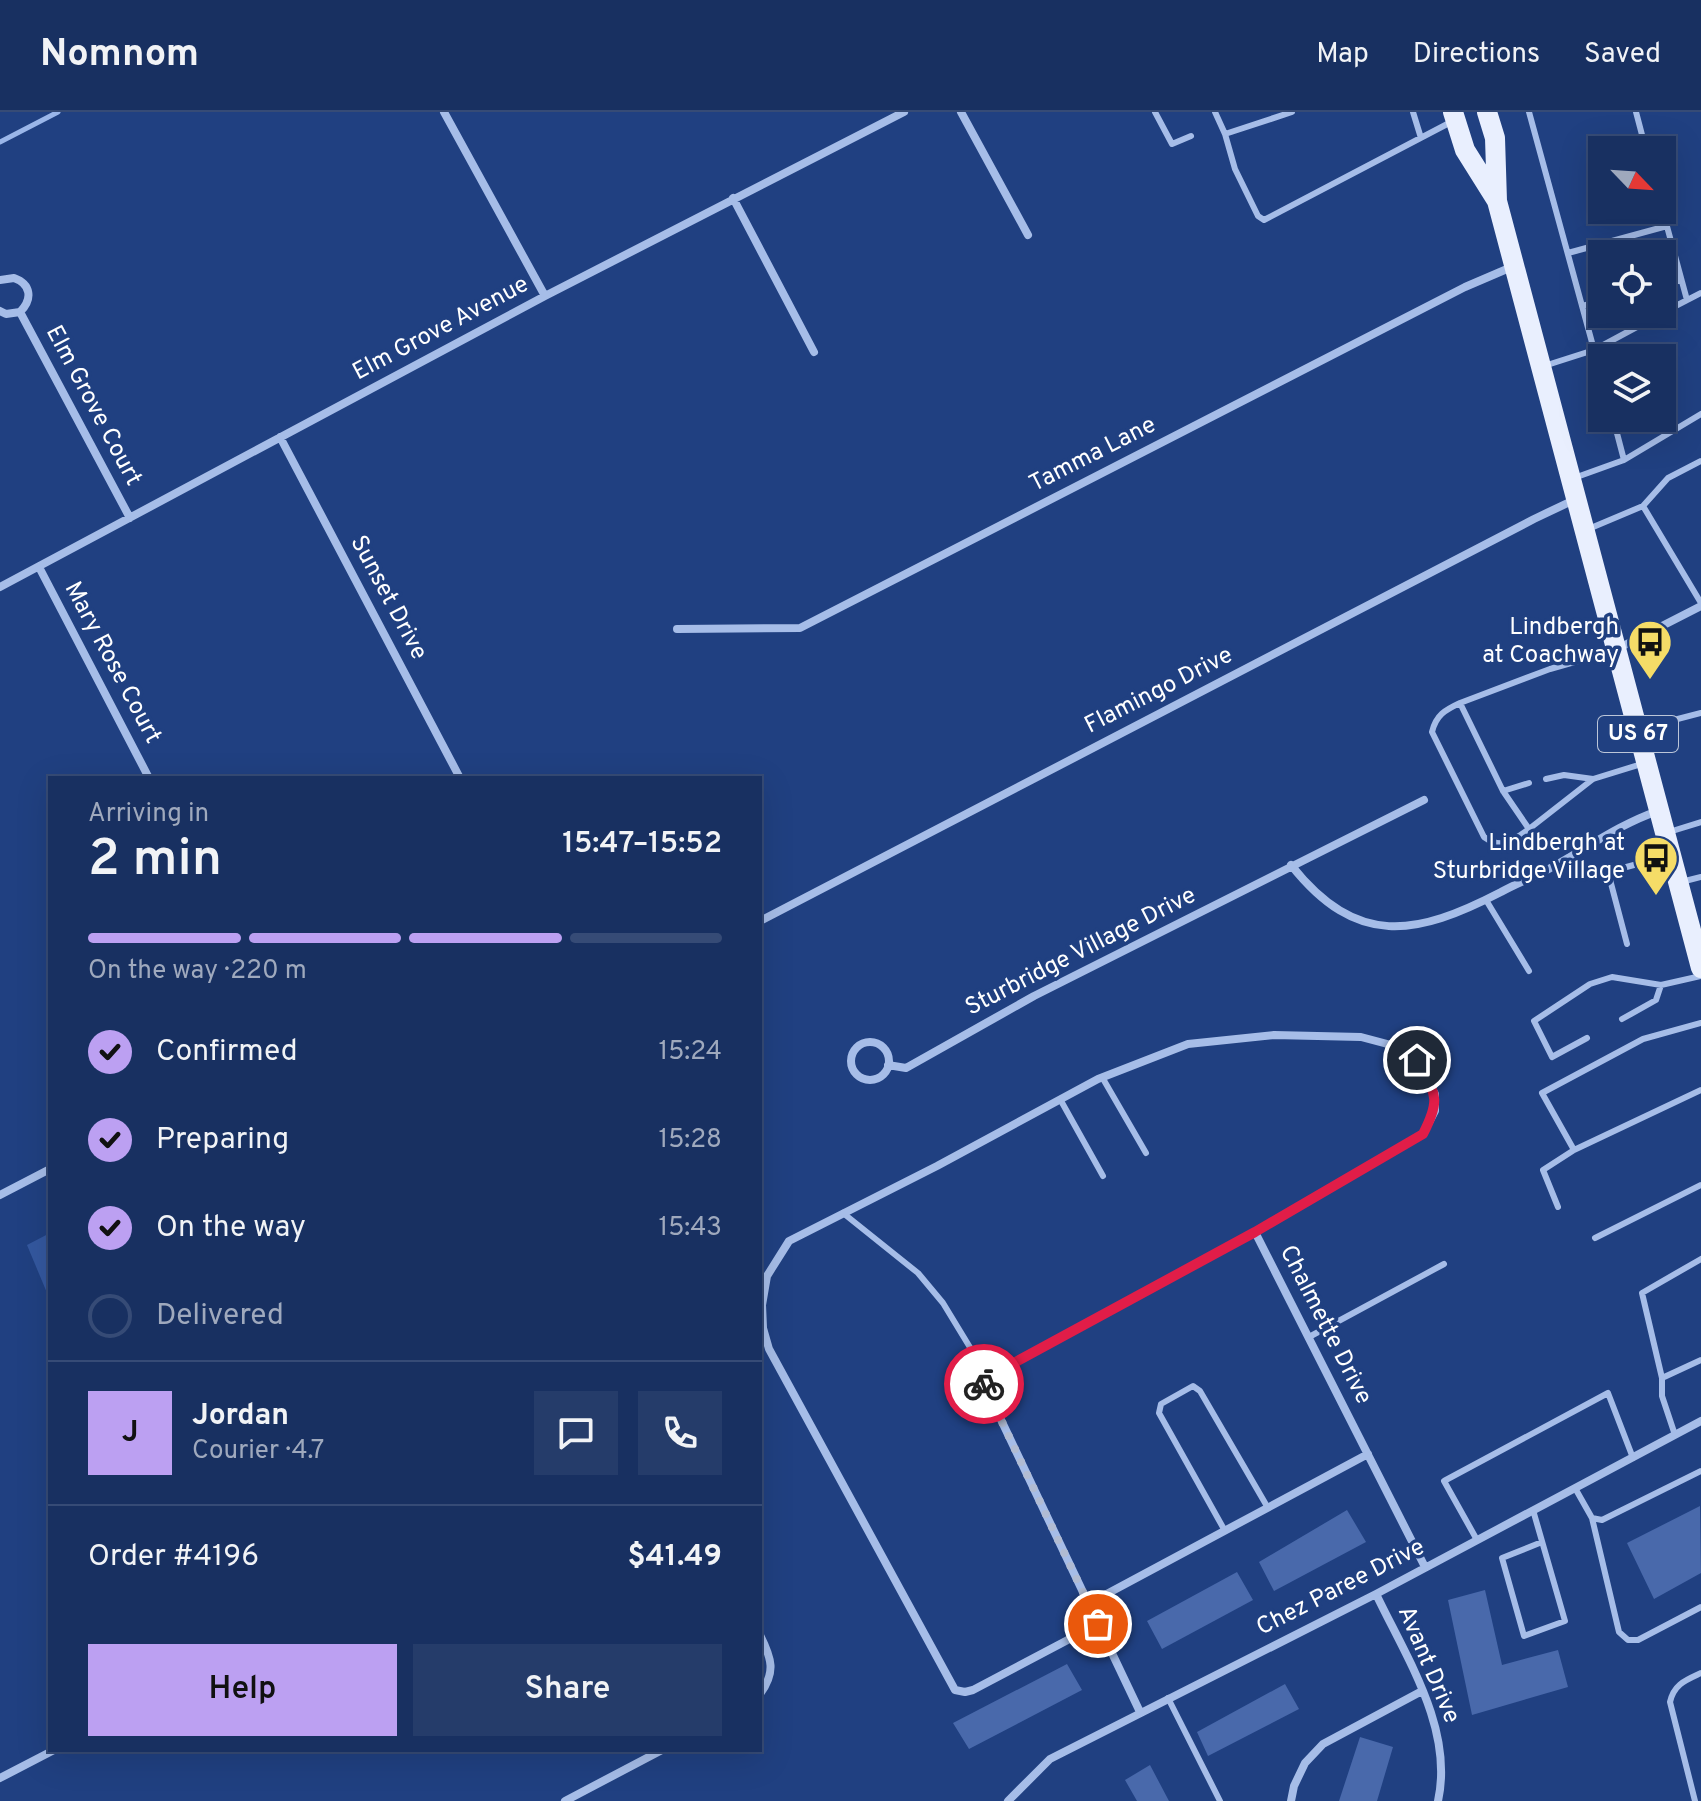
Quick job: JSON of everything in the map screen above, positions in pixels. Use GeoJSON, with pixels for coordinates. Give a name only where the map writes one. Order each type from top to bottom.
{"type":"FeatureCollection","features":[{"type":"Feature","properties":{"kind":"main road","name":"US 67"},"geometry":{"type":"LineString","coordinates":[[1487,112],[1495,138],[1497,201],[1701,968]]}},
{"type":"Feature","properties":{"kind":"main road","name":"US 67"},"geometry":{"type":"LineString","coordinates":[[1454,116],[1465,150],[1497,201]]}},
{"type":"Feature","properties":{"kind":"street"},"geometry":{"type":"LineString","coordinates":[[444,112],[545,296]]}},
{"type":"Feature","properties":{"kind":"street","name":"Elm Grove Avenue"},"geometry":{"type":"LineString","coordinates":[[0,587],[545,296],[904,112]]}},
{"type":"Feature","properties":{"kind":"street"},"geometry":{"type":"LineString","coordinates":[[961,112],[1028,235]]}},
{"type":"Feature","properties":{"kind":"street"},"geometry":{"type":"LineString","coordinates":[[733,198],[814,352]]}},
{"type":"Feature","properties":{"kind":"street","name":"Tamma Lane"},"geometry":{"type":"LineString","coordinates":[[677,629],[800,628],[1465,287],[1515,266]]}},
{"type":"Feature","properties":{"kind":"street","name":"Elm Grove Court"},"geometry":{"type":"LineString","coordinates":[[0,280],[14,278],[26,286],[29,300],[20,312],[6,314],[0,311]]}},
{"type":"Feature","properties":{"kind":"street","name":"Elm Grove Court"},"geometry":{"type":"LineString","coordinates":[[20,312],[130,518]]}},
{"type":"Feature","properties":{"kind":"street","name":"Sunset Drive"},"geometry":{"type":"LineString","coordinates":[[280,437],[459,776]]}},
{"type":"Feature","properties":{"kind":"street","name":"Flamingo Drive"},"geometry":{"type":"LineString","coordinates":[[762,920],[1520,526],[1574,489]]}},
{"type":"Feature","properties":{"kind":"street","name":"Mary Rose Court"},"geometry":{"type":"LineString","coordinates":[[39,567],[148,776]]}},
{"type":"Feature","properties":{"kind":"street"},"geometry":{"type":"LineString","coordinates":[[1616,650],[1701,605]]}},
{"type":"Feature","properties":{"kind":"street","name":"Sturbridge Village Drive"},"geometry":{"type":"LineString","coordinates":[[888,1065],[906,1068],[1034,996],[1424,800]]}},
{"type":"Feature","properties":{"kind":"street"},"geometry":{"type":"LineString","coordinates":[[1291,865],[1311,890],[1329,904],[1372,923],[1395,927],[1418,925],[1445,919],[1486,900],[1546,870],[1632,820],[1660,810]]}},
{"type":"Feature","properties":{"kind":"street"},"geometry":{"type":"LineString","coordinates":[[1098,1624],[973,1690],[955,1690],[769,1349],[763,1328],[762,1305],[767,1276],[789,1241],[1102,1077],[1188,1044],[1274,1035],[1361,1037],[1410,1050],[1435,1094],[1435,1111],[1423,1134],[1255,1232]]}},
{"type":"Feature","properties":{"kind":"street","name":"Sturbridge Village Drive"},"geometry":{"type":"LineString","coordinates":[[875,1042],[886,1051],[888,1065],[880,1077],[865,1079],[853,1071],[851,1056],[860,1044],[875,1042]]}},
{"type":"Feature","properties":{"kind":"street"},"geometry":{"type":"LineString","coordinates":[[0,1195],[48,1170]]}},
{"type":"Feature","properties":{"kind":"street","name":"Chalmette Drive"},"geometry":{"type":"LineString","coordinates":[[988,1377],[1255,1232],[1425,1567]]}},
{"type":"Feature","properties":{"kind":"street"},"geometry":{"type":"LineString","coordinates":[[988,1377],[984,1384],[988,1397],[1140,1712]]}},
{"type":"Feature","properties":{"kind":"street","name":"Chez Paree Drive"},"geometry":{"type":"LineString","coordinates":[[1008,1801],[1050,1759],[1376,1594],[1701,1421]]}},
{"type":"Feature","properties":{"kind":"street"},"geometry":{"type":"LineString","coordinates":[[1088,1604],[1368,1454]]}},
{"type":"Feature","properties":{"kind":"street","name":"Avant Drive"},"geometry":{"type":"LineString","coordinates":[[1376,1594],[1422,1691],[1437,1732],[1442,1762],[1438,1801]]}},
{"type":"Feature","properties":{"kind":"street"},"geometry":{"type":"LineString","coordinates":[[762,1639],[772,1668],[769,1682],[762,1691]]}},
{"type":"Feature","properties":{"kind":"street"},"geometry":{"type":"LineString","coordinates":[[1291,1801],[1305,1763],[1323,1744],[1422,1691]]}},
{"type":"Feature","properties":{"kind":"street"},"geometry":{"type":"LineString","coordinates":[[0,1778],[50,1752]]}},
{"type":"Feature","properties":{"kind":"street"},"geometry":{"type":"LineString","coordinates":[[565,1801],[658,1752]]}},
{"type":"Feature","properties":{"kind":"lane"},"geometry":{"type":"LineString","coordinates":[[1155,112],[1172,144],[1191,136]]}},
{"type":"Feature","properties":{"kind":"lane"},"geometry":{"type":"LineString","coordinates":[[1215,112],[1235,169],[1258,216],[1264,220],[1421,138],[1454,116]]}},
{"type":"Feature","properties":{"kind":"lane"},"geometry":{"type":"LineString","coordinates":[[1225,134],[1292,112]]}},
{"type":"Feature","properties":{"kind":"lane"},"geometry":{"type":"LineString","coordinates":[[1413,112],[1421,138]]}},
{"type":"Feature","properties":{"kind":"lane"},"geometry":{"type":"LineString","coordinates":[[1529,112],[1592,344]]}},
{"type":"Feature","properties":{"kind":"lane"},"geometry":{"type":"LineString","coordinates":[[1636,112],[1642,136]]}},
{"type":"Feature","properties":{"kind":"lane"},"geometry":{"type":"LineString","coordinates":[[1568,253],[1667,226],[1687,300]]}},
{"type":"Feature","properties":{"kind":"lane"},"geometry":{"type":"LineString","coordinates":[[1676,281],[1681,280]]}},
{"type":"Feature","properties":{"kind":"lane"},"geometry":{"type":"LineString","coordinates":[[1676,306],[1701,293]]}},
{"type":"Feature","properties":{"kind":"lane"},"geometry":{"type":"LineString","coordinates":[[1582,306],[1588,304]]}},
{"type":"Feature","properties":{"kind":"lane"},"geometry":{"type":"LineString","coordinates":[[1605,344],[1636,328]]}},
{"type":"Feature","properties":{"kind":"lane"},"geometry":{"type":"LineString","coordinates":[[1542,367],[1588,352]]}},
{"type":"Feature","properties":{"kind":"lane"},"geometry":{"type":"LineString","coordinates":[[1574,489],[1701,414]]}},
{"type":"Feature","properties":{"kind":"lane"},"geometry":{"type":"LineString","coordinates":[[1617,432],[1624,460]]}},
{"type":"Feature","properties":{"kind":"lane"},"geometry":{"type":"LineString","coordinates":[[1585,530],[1643,506],[1668,478],[1701,461]]}},
{"type":"Feature","properties":{"kind":"lane"},"geometry":{"type":"LineString","coordinates":[[1643,506],[1701,605]]}},
{"type":"Feature","properties":{"kind":"lane"},"geometry":{"type":"LineString","coordinates":[[1616,650],[1550,669],[1460,703],[1442,712],[1432,732],[1484,837],[1494,844],[1508,844],[1593,779],[1646,763]]}},
{"type":"Feature","properties":{"kind":"lane"},"geometry":{"type":"LineString","coordinates":[[1460,703],[1503,791],[1529,829]]}},
{"type":"Feature","properties":{"kind":"lane"},"geometry":{"type":"LineString","coordinates":[[1637,730],[1701,713]]}},
{"type":"Feature","properties":{"kind":"lane"},"geometry":{"type":"LineString","coordinates":[[1546,779],[1564,775],[1593,779]]}},
{"type":"Feature","properties":{"kind":"lane"},"geometry":{"type":"LineString","coordinates":[[1503,791],[1529,783]]}},
{"type":"Feature","properties":{"kind":"lane"},"geometry":{"type":"LineString","coordinates":[[1665,833],[1701,822]]}},
{"type":"Feature","properties":{"kind":"lane"},"geometry":{"type":"LineString","coordinates":[[1627,944],[1608,872],[1671,855]]}},
{"type":"Feature","properties":{"kind":"lane"},"geometry":{"type":"LineString","coordinates":[[1677,882],[1701,877]]}},
{"type":"Feature","properties":{"kind":"lane"},"geometry":{"type":"LineString","coordinates":[[1486,900],[1529,971]]}},
{"type":"Feature","properties":{"kind":"lane"},"geometry":{"type":"LineString","coordinates":[[1587,1038],[1552,1057],[1534,1021],[1590,984],[1612,977],[1661,985],[1701,976]]}},
{"type":"Feature","properties":{"kind":"lane"},"geometry":{"type":"LineString","coordinates":[[1622,1019],[1656,1000],[1661,985]]}},
{"type":"Feature","properties":{"kind":"lane"},"geometry":{"type":"LineString","coordinates":[[1574,1150],[1542,1093],[1643,1039],[1701,1023]]}},
{"type":"Feature","properties":{"kind":"lane"},"geometry":{"type":"LineString","coordinates":[[1102,1077],[1146,1153]]}},
{"type":"Feature","properties":{"kind":"lane"},"geometry":{"type":"LineString","coordinates":[[1558,1207],[1543,1170],[1574,1150],[1701,1090]]}},
{"type":"Feature","properties":{"kind":"lane"},"geometry":{"type":"LineString","coordinates":[[1060,1099],[1103,1176]]}},
{"type":"Feature","properties":{"kind":"lane"},"geometry":{"type":"LineString","coordinates":[[1595,1238],[1701,1185]]}},
{"type":"Feature","properties":{"kind":"lane"},"geometry":{"type":"LineString","coordinates":[[843,1213],[918,1273],[943,1303],[988,1377]]}},
{"type":"Feature","properties":{"kind":"lane"},"geometry":{"type":"LineString","coordinates":[[1675,1435],[1662,1396],[1662,1378],[1642,1293],[1701,1259]]}},
{"type":"Feature","properties":{"kind":"lane"},"geometry":{"type":"LineString","coordinates":[[1309,1337],[1444,1264]]}},
{"type":"Feature","properties":{"kind":"lane"},"geometry":{"type":"LineString","coordinates":[[1662,1378],[1701,1360]]}},
{"type":"Feature","properties":{"kind":"lane"},"geometry":{"type":"LineString","coordinates":[[1225,1531],[1159,1413],[1161,1404],[1193,1386],[1200,1391],[1268,1508]]}},
{"type":"Feature","properties":{"kind":"lane"},"geometry":{"type":"LineString","coordinates":[[1477,1540],[1444,1481],[1608,1393],[1633,1458]]}},
{"type":"Feature","properties":{"kind":"lane"},"geometry":{"type":"LineString","coordinates":[[1592,1518],[1602,1520],[1614,1517],[1701,1471]]}},
{"type":"Feature","properties":{"kind":"lane"},"geometry":{"type":"LineString","coordinates":[[1575,1488],[1592,1518],[1619,1632],[1628,1640],[1638,1640],[1701,1607]]}},
{"type":"Feature","properties":{"kind":"lane"},"geometry":{"type":"LineString","coordinates":[[1533,1510],[1565,1621],[1524,1636],[1502,1558],[1542,1542]]}},
{"type":"Feature","properties":{"kind":"lane"},"geometry":{"type":"LineString","coordinates":[[1695,1801],[1670,1702],[1672,1692],[1680,1683],[1701,1673]]}},
{"type":"Feature","properties":{"kind":"lane"},"geometry":{"type":"LineString","coordinates":[[1168,1698],[1220,1801]]}},
{"type":"Feature","properties":{"kind":"shaded area"},"geometry":{"type":"Polygon","coordinates":[[[48,1234],[48,1295],[27,1245],[48,1234]]]}},
{"type":"Feature","properties":{"kind":"building"},"geometry":{"type":"Polygon","coordinates":[[[1700,1506],[1701,1573],[1654,1599],[1627,1543],[1700,1506]]]}},
{"type":"Feature","properties":{"kind":"building"},"geometry":{"type":"Polygon","coordinates":[[[1347,1510],[1366,1542],[1274,1591],[1259,1562],[1347,1510]]]}},
{"type":"Feature","properties":{"kind":"building"},"geometry":{"type":"Polygon","coordinates":[[[1237,1572],[1253,1600],[1162,1649],[1147,1621],[1237,1572]]]}},
{"type":"Feature","properties":{"kind":"building"},"geometry":{"type":"Polygon","coordinates":[[[1485,1590],[1502,1665],[1558,1650],[1568,1687],[1472,1715],[1448,1600],[1485,1590]]]}},
{"type":"Feature","properties":{"kind":"building"},"geometry":{"type":"Polygon","coordinates":[[[1067,1664],[1082,1690],[969,1749],[953,1723],[1067,1664]]]}},
{"type":"Feature","properties":{"kind":"building"},"geometry":{"type":"Polygon","coordinates":[[[1285,1684],[1299,1709],[1208,1756],[1197,1732],[1285,1684]]]}},
{"type":"Feature","properties":{"kind":"building"},"geometry":{"type":"Polygon","coordinates":[[[1360,1737],[1393,1747],[1377,1801],[1339,1801],[1360,1737]]]}},
{"type":"Feature","properties":{"kind":"building"},"geometry":{"type":"Polygon","coordinates":[[[1150,1765],[1169,1801],[1137,1801],[1125,1780],[1150,1765]]]}},
{"type":"Feature","properties":{"kind":"waterway"},"geometry":{"type":"LineString","coordinates":[[0,142],[58,112]]}},
{"type":"Feature","properties":{"kind":"way so far"},"geometry":{"type":"LineString","coordinates":[[984,1384],[1098,1624]]}},
{"type":"Feature","properties":{"kind":"place","name":"Lindbergh at Coachway"},"geometry":{"type":"Point","coordinates":[1650,681]}},
{"type":"Feature","properties":{"kind":"place","name":"Lindbergh at Sturbridge Village"},"geometry":{"type":"Point","coordinates":[1656,897]}},
{"type":"Feature","properties":{"kind":"route"},"geometry":{"type":"LineString","coordinates":[[984,1384],[988,1377],[1255,1232],[1423,1134],[1435,1111],[1435,1094],[1417,1060]]}}]}
